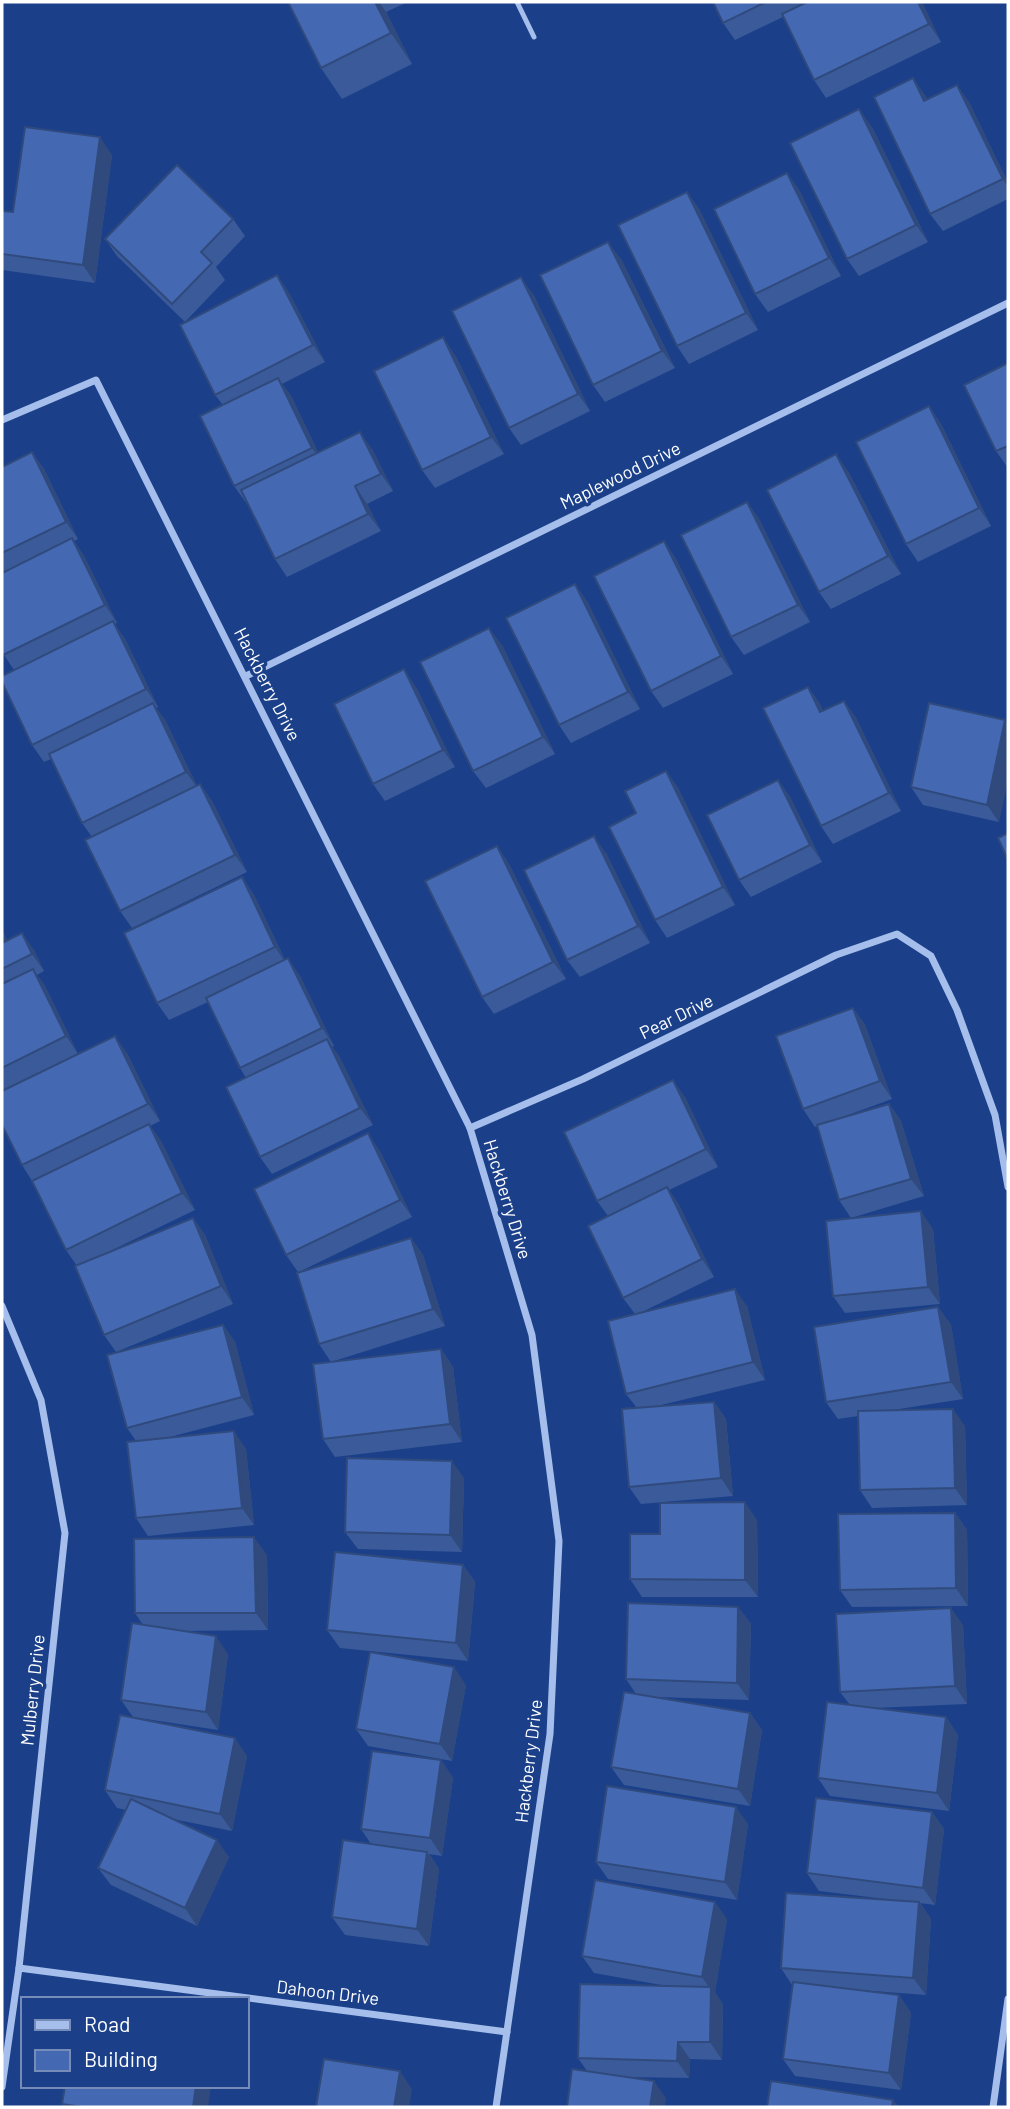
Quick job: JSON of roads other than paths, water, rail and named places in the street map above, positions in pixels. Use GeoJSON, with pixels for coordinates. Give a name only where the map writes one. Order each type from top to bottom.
{"type":"FeatureCollection","features":[{"type":"Feature","properties":{"kind":"street","name":"Maplewood Drive"},"geometry":{"type":"LineString","coordinates":[[246,676],[1008,303]]}},
{"type":"Feature","properties":{"kind":"street","name":"Hackberry Drive"},"geometry":{"type":"LineString","coordinates":[[2,420],[96,380],[470,1128],[532,1335],[559,1541],[550,1734],[496,2107]]}},
{"type":"Feature","properties":{"kind":"street","name":"Pear Drive"},"geometry":{"type":"LineString","coordinates":[[470,1128],[583,1079],[836,955],[897,934],[931,956],[957,1010],[995,1115],[1008,1187]]}},
{"type":"Feature","properties":{"kind":"street","name":"Mulberry Drive"},"geometry":{"type":"LineString","coordinates":[[2,1306],[41,1400],[65,1532],[19,1968],[2,2087]]}},
{"type":"Feature","properties":{"kind":"street","name":"Dahoon Drive"},"geometry":{"type":"LineString","coordinates":[[19,1968],[240,1997]]}},
{"type":"Feature","properties":{"kind":"street","name":"Dahoon Drive"},"geometry":{"type":"LineString","coordinates":[[248,1998],[507,2032]]}},
{"type":"Feature","properties":{"kind":"street"},"geometry":{"type":"LineString","coordinates":[[993,2107],[1008,1999]]}},
{"type":"Feature","properties":{"kind":"lane"},"geometry":{"type":"LineString","coordinates":[[517,2],[534,37]]}}]}
